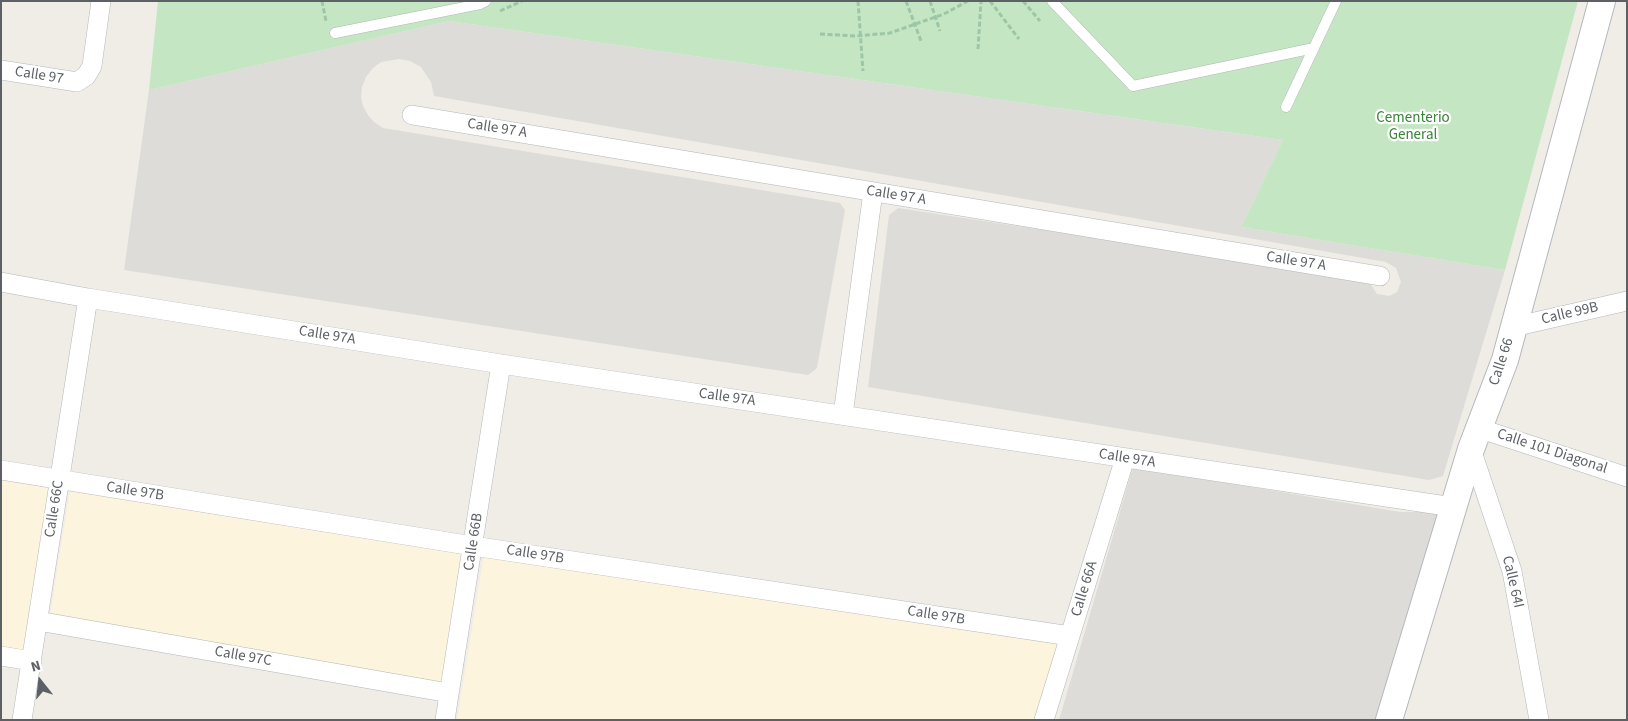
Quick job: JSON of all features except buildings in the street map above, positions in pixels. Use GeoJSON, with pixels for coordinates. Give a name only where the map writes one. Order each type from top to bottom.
{"type":"FeatureCollection","features":[{"type":"Feature","properties":{"kind":"street","name":"Calle 97"},"geometry":{"type":"LineString","coordinates":[[1,70],[77,82],[86,76],[92,66],[100,1]]}},
{"type":"Feature","properties":{"kind":"street","name":"Calle 66"},"geometry":{"type":"LineString","coordinates":[[1389,720],[1474,438],[1504,360],[1602,1]]}},
{"type":"Feature","properties":{"kind":"street","name":"Calle 97 A"},"geometry":{"type":"LineString","coordinates":[[412,115],[1380,276]]}},
{"type":"Feature","properties":{"kind":"street"},"geometry":{"type":"LineString","coordinates":[[843,415],[873,192]]}},
{"type":"Feature","properties":{"kind":"street","name":"Calle 97A"},"geometry":{"type":"LineString","coordinates":[[1,282],[88,298],[501,364],[1454,507]]}},
{"type":"Feature","properties":{"kind":"street","name":"Calle 66C"},"geometry":{"type":"LineString","coordinates":[[22,720],[88,298]]}},
{"type":"Feature","properties":{"kind":"street","name":"Calle 99B"},"geometry":{"type":"LineString","coordinates":[[1513,327],[1627,301]]}},
{"type":"Feature","properties":{"kind":"street","name":"Calle 66B"},"geometry":{"type":"LineString","coordinates":[[445,720],[501,364]]}},
{"type":"Feature","properties":{"kind":"street","name":"Calle 101 Diagonal"},"geometry":{"type":"LineString","coordinates":[[1474,438],[1627,477]]}},
{"type":"Feature","properties":{"kind":"street","name":"Calle 64I"},"geometry":{"type":"LineString","coordinates":[[1474,438],[1512,571],[1538,720]]}},
{"type":"Feature","properties":{"kind":"street","name":"Calle 66A"},"geometry":{"type":"LineString","coordinates":[[1044,720],[1125,458]]}},
{"type":"Feature","properties":{"kind":"street","name":"Calle 97B"},"geometry":{"type":"LineString","coordinates":[[1,470],[473,546],[1070,636]]}},
{"type":"Feature","properties":{"kind":"street","name":"Calle 97C"},"geometry":{"type":"LineString","coordinates":[[38,621],[449,693]]}},
{"type":"Feature","properties":{"kind":"street"},"geometry":{"type":"LineString","coordinates":[[1,656],[32,661]]}},
{"type":"Feature","properties":{"kind":"lane"},"geometry":{"type":"LineString","coordinates":[[335,33],[480,4],[486,1]]}},
{"type":"Feature","properties":{"kind":"lane"},"geometry":{"type":"LineString","coordinates":[[1052,1],[1133,86],[1314,48]]}},
{"type":"Feature","properties":{"kind":"lane"},"geometry":{"type":"LineString","coordinates":[[1286,107],[1336,1]]}},
{"type":"Feature","properties":{"kind":"path"},"geometry":{"type":"LineString","coordinates":[[498,12],[522,1]]}},
{"type":"Feature","properties":{"kind":"path"},"geometry":{"type":"LineString","coordinates":[[858,1],[863,71]]}},
{"type":"Feature","properties":{"kind":"path"},"geometry":{"type":"LineString","coordinates":[[906,1],[921,41]]}},
{"type":"Feature","properties":{"kind":"path"},"geometry":{"type":"LineString","coordinates":[[930,1],[940,31]]}},
{"type":"Feature","properties":{"kind":"path"},"geometry":{"type":"LineString","coordinates":[[820,34],[860,36],[890,33],[935,17],[968,1]]}},
{"type":"Feature","properties":{"kind":"path"},"geometry":{"type":"LineString","coordinates":[[978,49],[981,1]]}},
{"type":"Feature","properties":{"kind":"path"},"geometry":{"type":"LineString","coordinates":[[990,1],[1019,39]]}},
{"type":"Feature","properties":{"kind":"path"},"geometry":{"type":"LineString","coordinates":[[1023,1],[1040,21]]}},
{"type":"Feature","properties":{"kind":"shaded area"},"geometry":{"type":"Polygon","coordinates":[[[449,21],[1283,140],[1241,227],[1505,270],[1443,476],[1429,480],[868,387],[889,215],[898,208],[1353,277],[1370,283],[1377,294],[1389,296],[1397,292],[1401,282],[1396,268],[1386,262],[434,96],[431,82],[421,67],[410,61],[399,59],[381,62],[373,68],[366,77],[362,87],[361,97],[363,106],[374,122],[383,128],[840,203],[845,210],[817,368],[808,375],[124,270],[149,90],[449,21]]]}},
{"type":"Feature","properties":{"kind":"shaded area"},"geometry":{"type":"Polygon","coordinates":[[[1133,467],[1400,512],[1449,512],[1387,720],[1059,720],[1133,467]]]}},
{"type":"Feature","properties":{"kind":"shaded area"},"geometry":{"type":"Polygon","coordinates":[[[1,479],[54,488],[28,654],[1,649],[1,479]]]}},
{"type":"Feature","properties":{"kind":"shaded area"},"geometry":{"type":"Polygon","coordinates":[[[70,490],[467,552],[446,685],[50,615],[70,490]]]}},
{"type":"Feature","properties":{"kind":"shaded area"},"geometry":{"type":"Polygon","coordinates":[[[484,555],[1064,643],[1042,720],[457,720],[484,555]]]}},
{"type":"Feature","properties":{"kind":"green space","name":"Cementerio General"},"geometry":{"type":"Polygon","coordinates":[[[158,1],[1578,1],[1505,270],[1241,227],[1283,140],[449,21],[149,90],[158,1]]]}}]}
